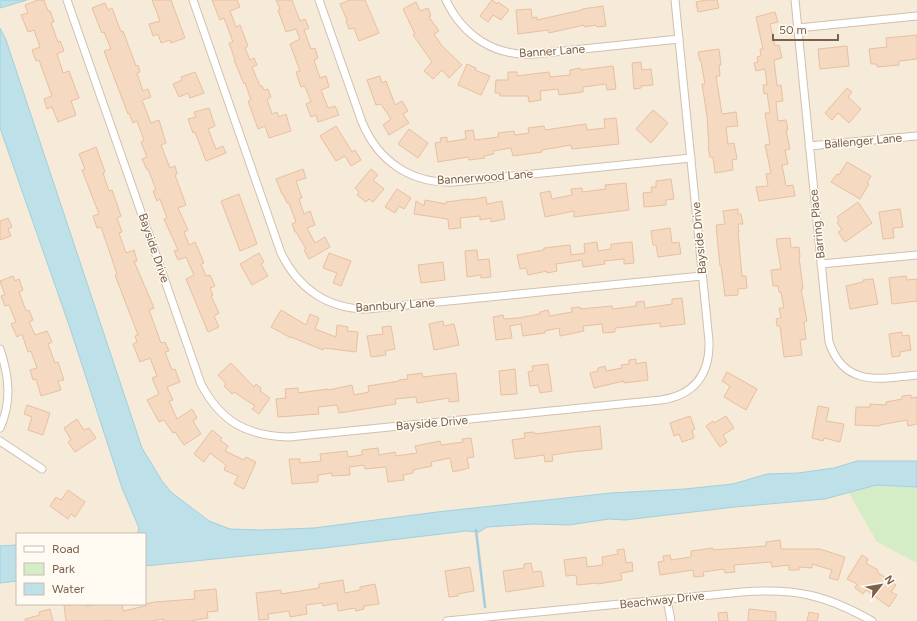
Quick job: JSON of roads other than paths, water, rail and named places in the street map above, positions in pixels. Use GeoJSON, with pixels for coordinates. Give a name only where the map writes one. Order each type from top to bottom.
{"type":"FeatureCollection","features":[{"type":"Feature","properties":{"kind":"street","name":"Bayside Drive"},"geometry":{"type":"LineString","coordinates":[[67,0],[201,384],[213,403],[236,424],[251,431],[271,436],[289,437],[638,403],[674,398],[685,393],[695,385],[704,372],[708,359],[709,341],[675,0]]}},
{"type":"Feature","properties":{"kind":"street","name":"Bannbury Lane"},"geometry":{"type":"LineString","coordinates":[[192,0],[281,253],[293,274],[305,287],[319,297],[344,307],[367,309],[702,276]]}},
{"type":"Feature","properties":{"kind":"street","name":"Bannerwood Lane"},"geometry":{"type":"LineString","coordinates":[[319,0],[368,136],[376,149],[386,159],[410,174],[432,181],[454,182],[691,158]]}},
{"type":"Feature","properties":{"kind":"street","name":"Banner Lane"},"geometry":{"type":"LineString","coordinates":[[446,0],[458,21],[470,33],[497,49],[512,53],[535,54],[679,39]]}},
{"type":"Feature","properties":{"kind":"street","name":"Barring Place"},"geometry":{"type":"LineString","coordinates":[[795,0],[828,336],[832,351],[840,363],[854,373],[869,378],[882,379],[917,375]]}},
{"type":"Feature","properties":{"kind":"street"},"geometry":{"type":"LineString","coordinates":[[798,28],[917,16]]}},
{"type":"Feature","properties":{"kind":"street","name":"Ballenger Lane"},"geometry":{"type":"LineString","coordinates":[[809,146],[917,136]]}},
{"type":"Feature","properties":{"kind":"street"},"geometry":{"type":"LineString","coordinates":[[821,264],[917,255]]}},
{"type":"Feature","properties":{"kind":"street"},"geometry":{"type":"LineString","coordinates":[[0,349],[9,384],[9,395],[0,428]]}},
{"type":"Feature","properties":{"kind":"street"},"geometry":{"type":"LineString","coordinates":[[0,441],[42,470]]}},
{"type":"Feature","properties":{"kind":"street","name":"Beachway Drive"},"geometry":{"type":"LineString","coordinates":[[447,621],[748,591],[785,591],[805,594],[833,601],[872,621]]}},
{"type":"Feature","properties":{"kind":"street"},"geometry":{"type":"LineString","coordinates":[[667,600],[671,621]]}},
{"type":"Feature","properties":{"kind":"water"},"geometry":{"type":"Polygon","coordinates":[[[0,0],[27,0],[0,8],[0,0]]]}},
{"type":"Feature","properties":{"kind":"water"},"geometry":{"type":"Polygon","coordinates":[[[0,28],[6,40],[142,448],[162,481],[171,492],[209,521],[230,529],[261,530],[314,528],[437,512],[611,493],[685,489],[733,484],[767,474],[798,473],[834,468],[857,461],[917,461],[917,487],[876,485],[825,499],[735,507],[625,520],[609,519],[569,525],[534,524],[487,527],[479,532],[466,531],[324,548],[146,566],[146,533],[137,533],[139,528],[122,488],[70,328],[0,128],[0,28]]]}},
{"type":"Feature","properties":{"kind":"water"},"geometry":{"type":"Polygon","coordinates":[[[16,545],[16,581],[0,583],[0,546],[16,545]]]}},
{"type":"Feature","properties":{"kind":"waterway"},"geometry":{"type":"LineString","coordinates":[[476,530],[485,607]]}}]}
